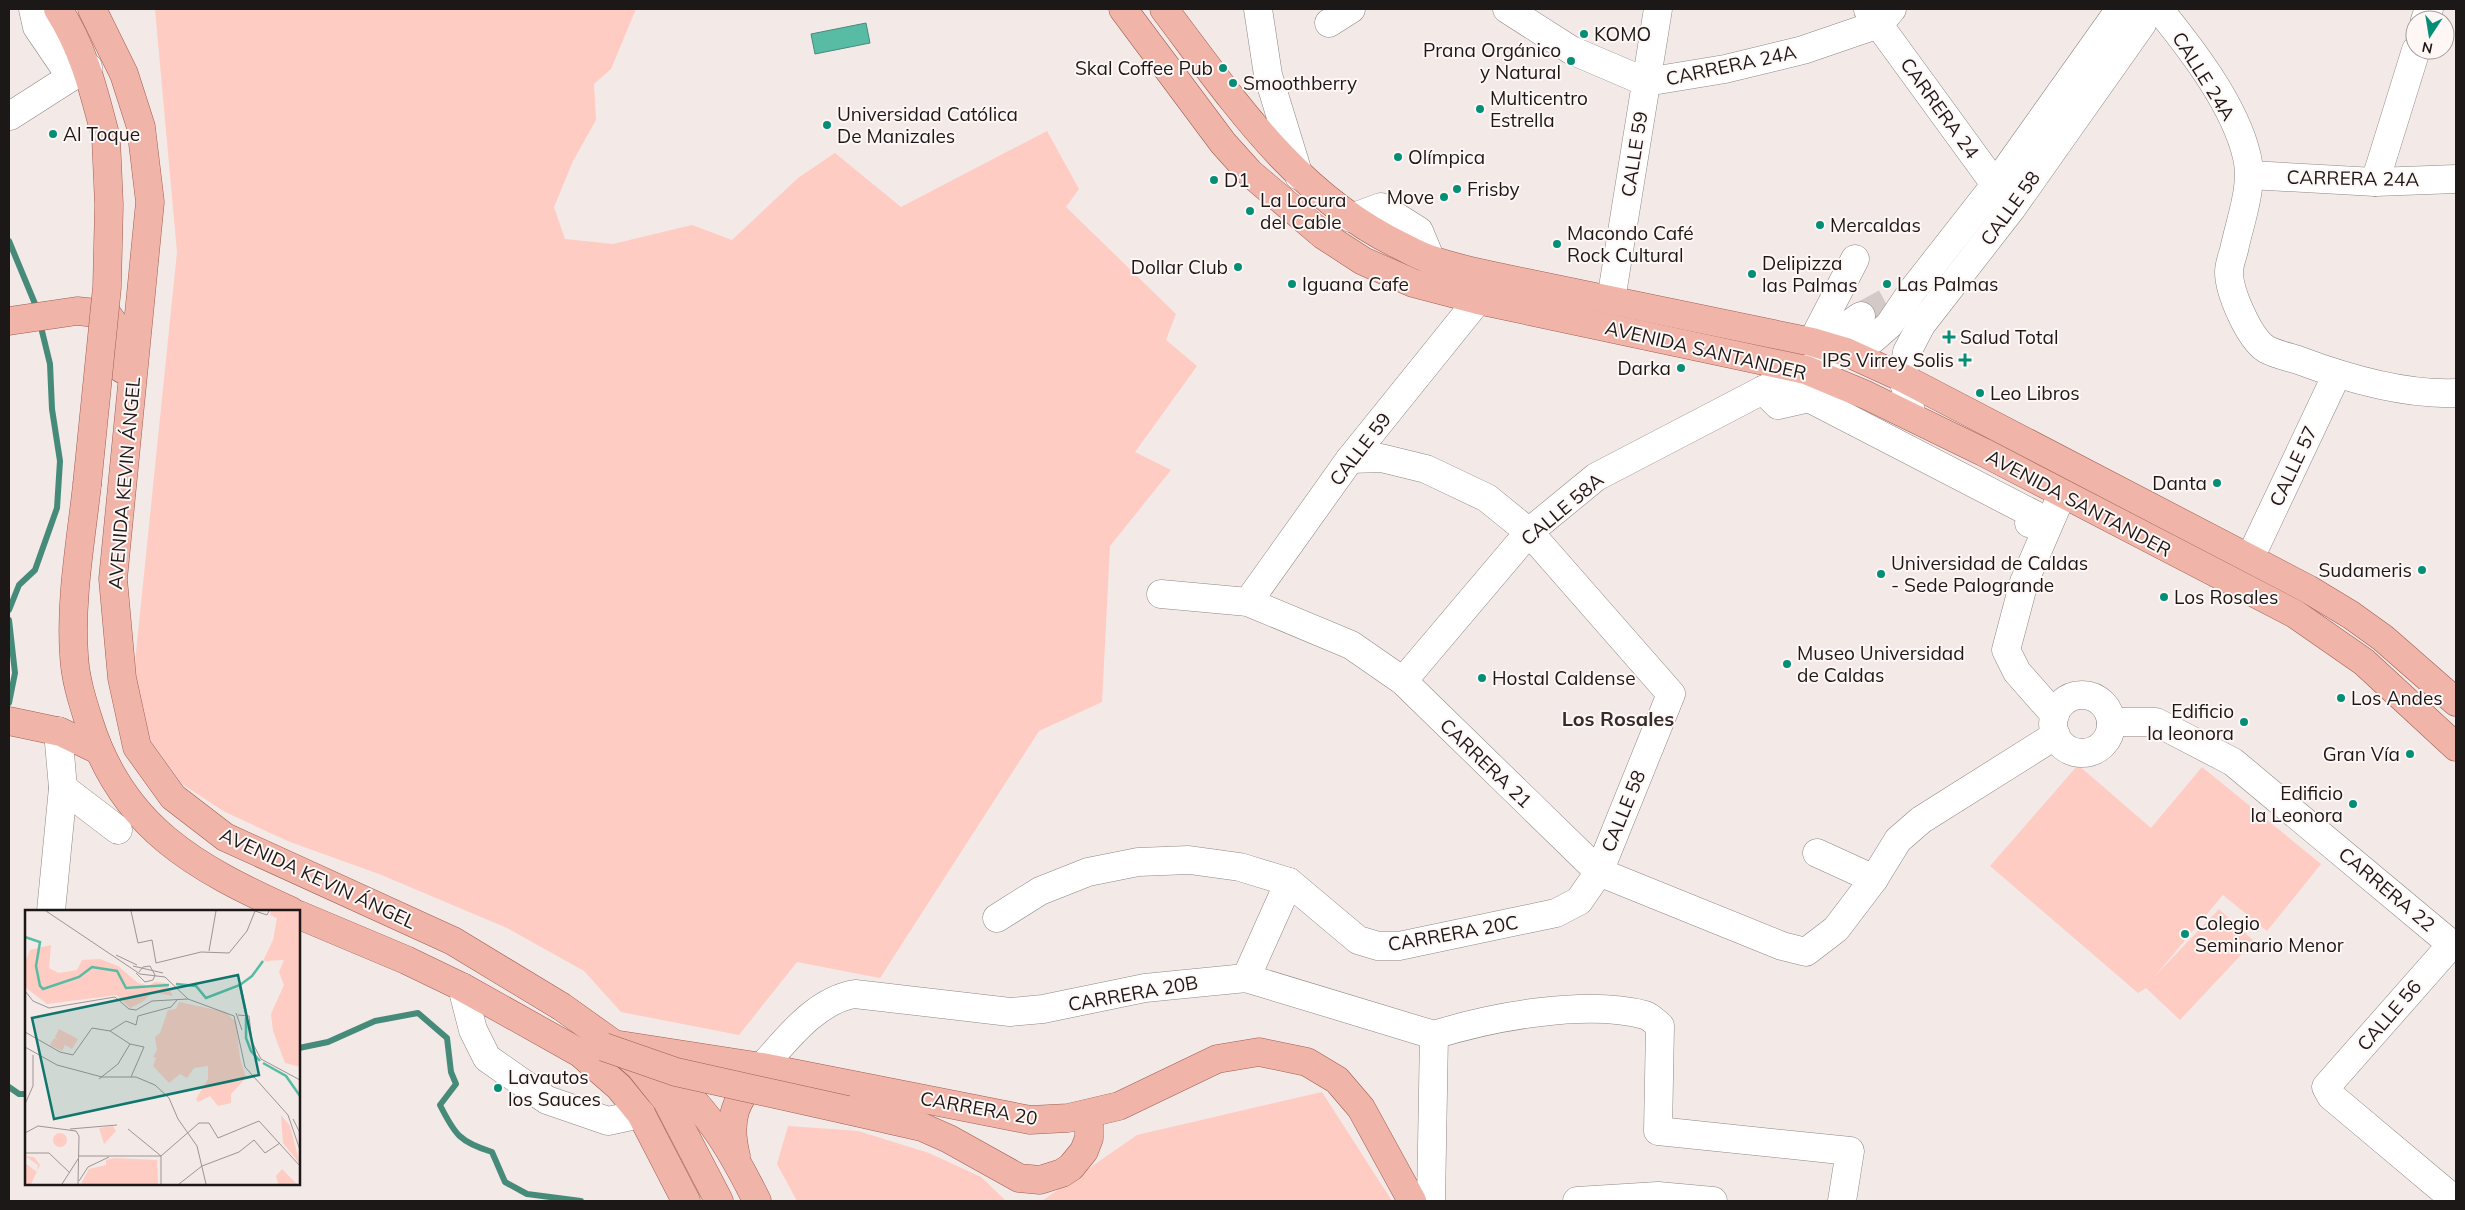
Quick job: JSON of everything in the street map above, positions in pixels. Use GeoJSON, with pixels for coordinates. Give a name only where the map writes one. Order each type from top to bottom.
{"type":"FeatureCollection","features":[{"type":"Feature","properties":{"kind":"main road","name":"AVENIDA KEVIN ÁNGEL"},"geometry":{"type":"LineString","coordinates":[[58,9],[68,25],[79,72],[106,138],[109,204],[107,287],[76,597],[74,655],[82,698],[98,750],[120,790],[151,828],[192,860],[233,885],[291,910]]}},
{"type":"Feature","properties":{"kind":"main road","name":"AVENIDA KEVIN ÁNGEL"},"geometry":{"type":"LineString","coordinates":[[92,9],[124,74],[141,126],[150,202],[113,579],[122,678],[136,747],[173,797],[225,837],[328,886],[453,941],[562,1007],[640,1067],[667,1101],[713,1191]]}},
{"type":"Feature","properties":{"kind":"main road","name":"AVENIDA SANTANDER"},"geometry":{"type":"LineString","coordinates":[[1123,9],[1223,143],[1250,173],[1323,235],[1363,260],[1412,283],[1478,300],[1806,370],[1912,416],[2296,614],[2364,662],[2456,747]]}},
{"type":"Feature","properties":{"kind":"main road","name":"AVENIDA SANTANDER"},"geometry":{"type":"LineString","coordinates":[[1164,9],[1252,124],[1299,176],[1351,218],[1381,236],[1430,260],[1484,274],[1826,346],[1903,378],[2308,589],[2351,615],[2383,638],[2456,702]]}},
{"type":"Feature","properties":{"kind":"main road"},"geometry":{"type":"LineString","coordinates":[[107,314],[143,267]]}},
{"type":"Feature","properties":{"kind":"main road"},"geometry":{"type":"LineString","coordinates":[[11,321],[77,311],[107,314],[118,329],[120,338],[125,455]]}},
{"type":"Feature","properties":{"kind":"main road"},"geometry":{"type":"LineString","coordinates":[[56,731],[82,698]]}},
{"type":"Feature","properties":{"kind":"main road"},"geometry":{"type":"LineString","coordinates":[[9,721],[56,731],[98,750]]}},
{"type":"Feature","properties":{"kind":"main road"},"geometry":{"type":"LineString","coordinates":[[300,913],[469,970],[588,1040],[612,1047],[676,1072],[922,1128],[949,1139],[1019,1178],[1040,1180],[1062,1173],[1071,1167],[1084,1151],[1088,1138],[1089,1114]]}},
{"type":"Feature","properties":{"kind":"main road","name":"AVENIDA KEVIN ÁNGEL"},"geometry":{"type":"LineString","coordinates":[[300,914],[406,960],[462,987],[580,1053],[619,1087],[641,1114],[684,1197]]}},
{"type":"Feature","properties":{"kind":"main road"},"geometry":{"type":"LineString","coordinates":[[612,1047],[647,1063],[681,1088],[718,1132],[738,1162],[757,1201]]}},
{"type":"Feature","properties":{"kind":"main road","name":"CARRERA 20"},"geometry":{"type":"LineString","coordinates":[[612,1047],[762,1067],[1030,1120],[1068,1118],[1118,1106],[1217,1060],[1259,1052],[1307,1062],[1337,1080],[1361,1108],[1412,1201]]}},
{"type":"Feature","properties":{"kind":"main road"},"geometry":{"type":"LineString","coordinates":[[738,1162],[731,1130],[733,1113],[740,1097],[762,1067]]}},
{"type":"Feature","properties":{"kind":"main road"},"geometry":{"type":"LineString","coordinates":[[1030,1120],[1048,1123],[1062,1134],[1070,1150],[1071,1167]]}},
{"type":"Feature","properties":{"kind":"street"},"geometry":{"type":"LineString","coordinates":[[10,116],[79,72],[37,27],[33,9]]}},
{"type":"Feature","properties":{"kind":"street"},"geometry":{"type":"LineString","coordinates":[[1258,9],[1268,75],[1299,176]]}},
{"type":"Feature","properties":{"kind":"street","name":"CARRERA 24A"},"geometry":{"type":"LineString","coordinates":[[1508,9],[1571,50],[1646,82],[1725,69],[1803,50],[1879,14]]}},
{"type":"Feature","properties":{"kind":"street","name":"CALLE 59"},"geometry":{"type":"LineString","coordinates":[[1611,300],[1658,9]]}},
{"type":"Feature","properties":{"kind":"street","name":"CALLE 58"},"geometry":{"type":"LineString","coordinates":[[1826,346],[1873,339],[1888,325],[1900,296],[1995,185],[2120,9]]}},
{"type":"Feature","properties":{"kind":"street","name":"CALLE 58"},"geometry":{"type":"LineString","coordinates":[[1912,416],[1903,378],[1907,352],[1921,325],[2012,208],[2142,24],[2146,9]]}},
{"type":"Feature","properties":{"kind":"street","name":"CALLE 24A"},"geometry":{"type":"LineString","coordinates":[[2159,9],[2193,54],[2232,116],[2247,156],[2250,175]]}},
{"type":"Feature","properties":{"kind":"street","name":"CARRERA 24"},"geometry":{"type":"LineString","coordinates":[[1879,14],[2012,208]]}},
{"type":"Feature","properties":{"kind":"street"},"geometry":{"type":"LineString","coordinates":[[2375,182],[2413,60]]}},
{"type":"Feature","properties":{"kind":"street"},"geometry":{"type":"LineString","coordinates":[[2250,175],[2229,272],[2234,298],[2248,327],[2265,348],[2337,374],[2384,385],[2456,393]]}},
{"type":"Feature","properties":{"kind":"street","name":"CARRERA 24A"},"geometry":{"type":"LineString","coordinates":[[2250,175],[2375,182],[2456,179]]}},
{"type":"Feature","properties":{"kind":"street"},"geometry":{"type":"LineString","coordinates":[[1826,346],[1854,259]]}},
{"type":"Feature","properties":{"kind":"street","name":"CALLE 59"},"geometry":{"type":"LineString","coordinates":[[1248,602],[1350,459],[1478,300]]}},
{"type":"Feature","properties":{"kind":"street"},"geometry":{"type":"LineString","coordinates":[[1826,346],[1861,316]]}},
{"type":"Feature","properties":{"kind":"street","name":"CALLE 58A"},"geometry":{"type":"LineString","coordinates":[[1403,681],[1529,532],[1596,477],[1763,390],[1806,370],[1826,346]]}},
{"type":"Feature","properties":{"kind":"street","name":"CALLE 57"},"geometry":{"type":"LineString","coordinates":[[2250,558],[2337,374]]}},
{"type":"Feature","properties":{"kind":"street"},"geometry":{"type":"LineString","coordinates":[[1763,390],[1778,405],[1809,398],[2035,515],[2028,523],[2046,530]]}},
{"type":"Feature","properties":{"kind":"street"},"geometry":{"type":"LineString","coordinates":[[1350,459],[1381,458],[1426,469],[1487,498],[1529,532]]}},
{"type":"Feature","properties":{"kind":"street"},"geometry":{"type":"LineString","coordinates":[[1817,853],[1874,879],[1898,840],[1921,820],[2055,725],[2066,699],[2086,695],[2104,704],[2111,722],[2110,732],[2105,741],[2098,748],[2089,752],[2079,752],[2061,744],[2055,725],[2017,672],[2006,650],[2024,582],[2062,494]]}},
{"type":"Feature","properties":{"kind":"street","name":"CALLE 58"},"geometry":{"type":"LineString","coordinates":[[1529,532],[1671,694],[1598,872],[1579,901],[1556,913]]}},
{"type":"Feature","properties":{"kind":"street","name":"CARRERA 21"},"geometry":{"type":"LineString","coordinates":[[1161,594],[1248,602],[1350,645],[1403,681],[1598,872],[1782,946],[1806,952],[1836,930],[1874,879]]}},
{"type":"Feature","properties":{"kind":"street","name":"CARRERA 22"},"geometry":{"type":"LineString","coordinates":[[2111,722],[2156,722],[2233,762],[2454,946]]}},
{"type":"Feature","properties":{"kind":"street"},"geometry":{"type":"LineString","coordinates":[[51,910],[63,788],[56,731]]}},
{"type":"Feature","properties":{"kind":"street"},"geometry":{"type":"LineString","coordinates":[[63,788],[118,830]]}},
{"type":"Feature","properties":{"kind":"street","name":"CARRERA 20C"},"geometry":{"type":"LineString","coordinates":[[996,918],[1040,891],[1080,876],[1138,862],[1189,860],[1231,866],[1289,882],[1358,940],[1378,946],[1399,946],[1556,913]]}},
{"type":"Feature","properties":{"kind":"street"},"geometry":{"type":"LineString","coordinates":[[1246,978],[1289,882]]}},
{"type":"Feature","properties":{"kind":"street","name":"CALLE 56"},"geometry":{"type":"LineString","coordinates":[[2454,946],[2326,1087],[2331,1096],[2456,1201]]}},
{"type":"Feature","properties":{"kind":"street","name":"CARRERA 20B"},"geometry":{"type":"LineString","coordinates":[[762,1067],[804,1023],[827,1004],[839,997],[855,994],[1010,1012],[1043,1009],[1145,988],[1246,978],[1434,1035]]}},
{"type":"Feature","properties":{"kind":"street"},"geometry":{"type":"LineString","coordinates":[[462,987],[473,1030],[487,1058],[547,1100],[608,1121],[641,1114]]}},
{"type":"Feature","properties":{"kind":"street"},"geometry":{"type":"LineString","coordinates":[[1431,1201],[1434,1035],[1464,1025],[1536,1013],[1597,1009],[1647,1015],[1660,1026],[1658,1130],[1850,1151],[1842,1201]]}},
{"type":"Feature","properties":{"kind":"street"},"geometry":{"type":"LineString","coordinates":[[1577,1201],[1658,1196],[1713,1201]]}},
{"type":"Feature","properties":{"kind":"shaded area"},"geometry":{"type":"Polygon","coordinates":[[[155,9],[636,9],[611,69],[594,84],[596,120],[573,161],[554,207],[565,239],[613,244],[692,225],[732,240],[798,178],[835,153],[901,207],[1047,131],[1079,189],[1066,207],[1176,314],[1166,340],[1197,366],[1135,452],[1171,470],[1110,546],[1102,702],[1039,731],[880,978],[797,962],[739,1035],[621,1012],[584,971],[507,928],[379,874],[290,842],[225,812],[182,784],[146,734],[134,672],[177,252],[155,9]]]}},
{"type":"Feature","properties":{"kind":"shaded area"},"geometry":{"type":"Polygon","coordinates":[[[866,23],[870,43],[815,54],[811,34],[866,23]]]}},
{"type":"Feature","properties":{"kind":"shaded area"},"geometry":{"type":"Polygon","coordinates":[[[2078,765],[2151,828],[2202,767],[2321,864],[2267,931],[2223,895],[2154,977],[2219,909],[2254,941],[2180,1020],[2146,988],[2138,993],[1990,866],[2078,765]]]}},
{"type":"Feature","properties":{"kind":"shaded area"},"geometry":{"type":"Polygon","coordinates":[[[1322,1092],[1392,1201],[1042,1201],[1137,1135],[1322,1092]]]}},
{"type":"Feature","properties":{"kind":"shaded area"},"geometry":{"type":"Polygon","coordinates":[[[788,1126],[858,1131],[929,1153],[981,1177],[1006,1201],[797,1201],[777,1164],[788,1126]]]}},
{"type":"Feature","properties":{"kind":"waterway"},"geometry":{"type":"LineString","coordinates":[[9,241],[38,311]]}},
{"type":"Feature","properties":{"kind":"waterway"},"geometry":{"type":"LineString","coordinates":[[9,610],[19,585],[35,570],[57,508],[60,461],[52,409],[50,364],[40,323]]}},
{"type":"Feature","properties":{"kind":"waterway"},"geometry":{"type":"LineString","coordinates":[[9,620],[15,673],[9,703]]}},
{"type":"Feature","properties":{"kind":"waterway"},"geometry":{"type":"LineString","coordinates":[[300,1048],[328,1042],[375,1021],[418,1013],[447,1038],[451,1072],[456,1084],[440,1105],[450,1124],[460,1136],[472,1145],[492,1152],[505,1182],[527,1194],[581,1201]]}},
{"type":"Feature","properties":{"kind":"waterway"},"geometry":{"type":"LineString","coordinates":[[9,1087],[19,1094],[25,1094]]}},
{"type":"Feature","properties":{"kind":"tunnel"},"geometry":{"type":"LineString","coordinates":[[1861,316],[1889,301]]}},
{"type":"Feature","properties":{"kind":"place","name":"KOMO"},"geometry":{"type":"Point","coordinates":[1584,34]}},
{"type":"Feature","properties":{"kind":"place","name":"Prana Orgánico y Natural"},"geometry":{"type":"Point","coordinates":[1571,61]}},
{"type":"Feature","properties":{"kind":"place","name":"Skal Coffee Pub"},"geometry":{"type":"Point","coordinates":[1223,68]}},
{"type":"Feature","properties":{"kind":"place","name":"Smoothberry"},"geometry":{"type":"Point","coordinates":[1233,83]}},
{"type":"Feature","properties":{"kind":"place","name":"Multicentro Estrella"},"geometry":{"type":"Point","coordinates":[1480,109]}},
{"type":"Feature","properties":{"kind":"place","name":"Universidad Católica De Manizales"},"geometry":{"type":"Point","coordinates":[827,125]}},
{"type":"Feature","properties":{"kind":"place","name":"Al Toque"},"geometry":{"type":"Point","coordinates":[53,134]}},
{"type":"Feature","properties":{"kind":"place","name":"Olímpica"},"geometry":{"type":"Point","coordinates":[1398,157]}},
{"type":"Feature","properties":{"kind":"place","name":"D1"},"geometry":{"type":"Point","coordinates":[1214,180]}},
{"type":"Feature","properties":{"kind":"place","name":"Frisby"},"geometry":{"type":"Point","coordinates":[1457,189]}},
{"type":"Feature","properties":{"kind":"place","name":"Move"},"geometry":{"type":"Point","coordinates":[1444,197]}},
{"type":"Feature","properties":{"kind":"place","name":"La Locura del Cable"},"geometry":{"type":"Point","coordinates":[1250,211]}},
{"type":"Feature","properties":{"kind":"place","name":"Mercaldas"},"geometry":{"type":"Point","coordinates":[1820,225]}},
{"type":"Feature","properties":{"kind":"place","name":"Macondo Café Rock Cultural"},"geometry":{"type":"Point","coordinates":[1557,244]}},
{"type":"Feature","properties":{"kind":"place","name":"Dollar Club"},"geometry":{"type":"Point","coordinates":[1238,267]}},
{"type":"Feature","properties":{"kind":"place","name":"Delipizza las Palmas"},"geometry":{"type":"Point","coordinates":[1752,274]}},
{"type":"Feature","properties":{"kind":"place","name":"Iguana Cafe"},"geometry":{"type":"Point","coordinates":[1292,284]}},
{"type":"Feature","properties":{"kind":"place","name":"Las Palmas"},"geometry":{"type":"Point","coordinates":[1887,284]}},
{"type":"Feature","properties":{"kind":"place","name":"Salud Total"},"geometry":{"type":"Point","coordinates":[1949,337]}},
{"type":"Feature","properties":{"kind":"place","name":"IPS Virrey Solis"},"geometry":{"type":"Point","coordinates":[1965,360]}},
{"type":"Feature","properties":{"kind":"place","name":"Darka"},"geometry":{"type":"Point","coordinates":[1681,368]}},
{"type":"Feature","properties":{"kind":"place","name":"Leo Libros"},"geometry":{"type":"Point","coordinates":[1980,393]}},
{"type":"Feature","properties":{"kind":"place","name":"Danta"},"geometry":{"type":"Point","coordinates":[2217,483]}},
{"type":"Feature","properties":{"kind":"place","name":"Sudameris"},"geometry":{"type":"Point","coordinates":[2422,570]}},
{"type":"Feature","properties":{"kind":"place","name":"Universidad de Caldas - Sede Palogrande"},"geometry":{"type":"Point","coordinates":[1881,574]}},
{"type":"Feature","properties":{"kind":"place","name":"Los Rosales"},"geometry":{"type":"Point","coordinates":[2164,597]}},
{"type":"Feature","properties":{"kind":"place","name":"Museo Universidad de Caldas"},"geometry":{"type":"Point","coordinates":[1787,664]}},
{"type":"Feature","properties":{"kind":"place","name":"Hostal Caldense"},"geometry":{"type":"Point","coordinates":[1482,678]}},
{"type":"Feature","properties":{"kind":"place","name":"Los Andes"},"geometry":{"type":"Point","coordinates":[2341,698]}},
{"type":"Feature","properties":{"kind":"place","name":"Edificio la leonora"},"geometry":{"type":"Point","coordinates":[2244,722]}},
{"type":"Feature","properties":{"kind":"place","name":"Gran Vía"},"geometry":{"type":"Point","coordinates":[2410,754]}},
{"type":"Feature","properties":{"kind":"place","name":"Edificio la Leonora"},"geometry":{"type":"Point","coordinates":[2353,804]}},
{"type":"Feature","properties":{"kind":"place","name":"Colegio Seminario Menor"},"geometry":{"type":"Point","coordinates":[2185,934]}},
{"type":"Feature","properties":{"kind":"place","name":"Lavautos los Sauces"},"geometry":{"type":"Point","coordinates":[498,1088]}},
{"type":"Feature","properties":{"kind":"district","name":"Los Rosales"},"geometry":{"type":"Point","coordinates":[1618,719]}}]}
